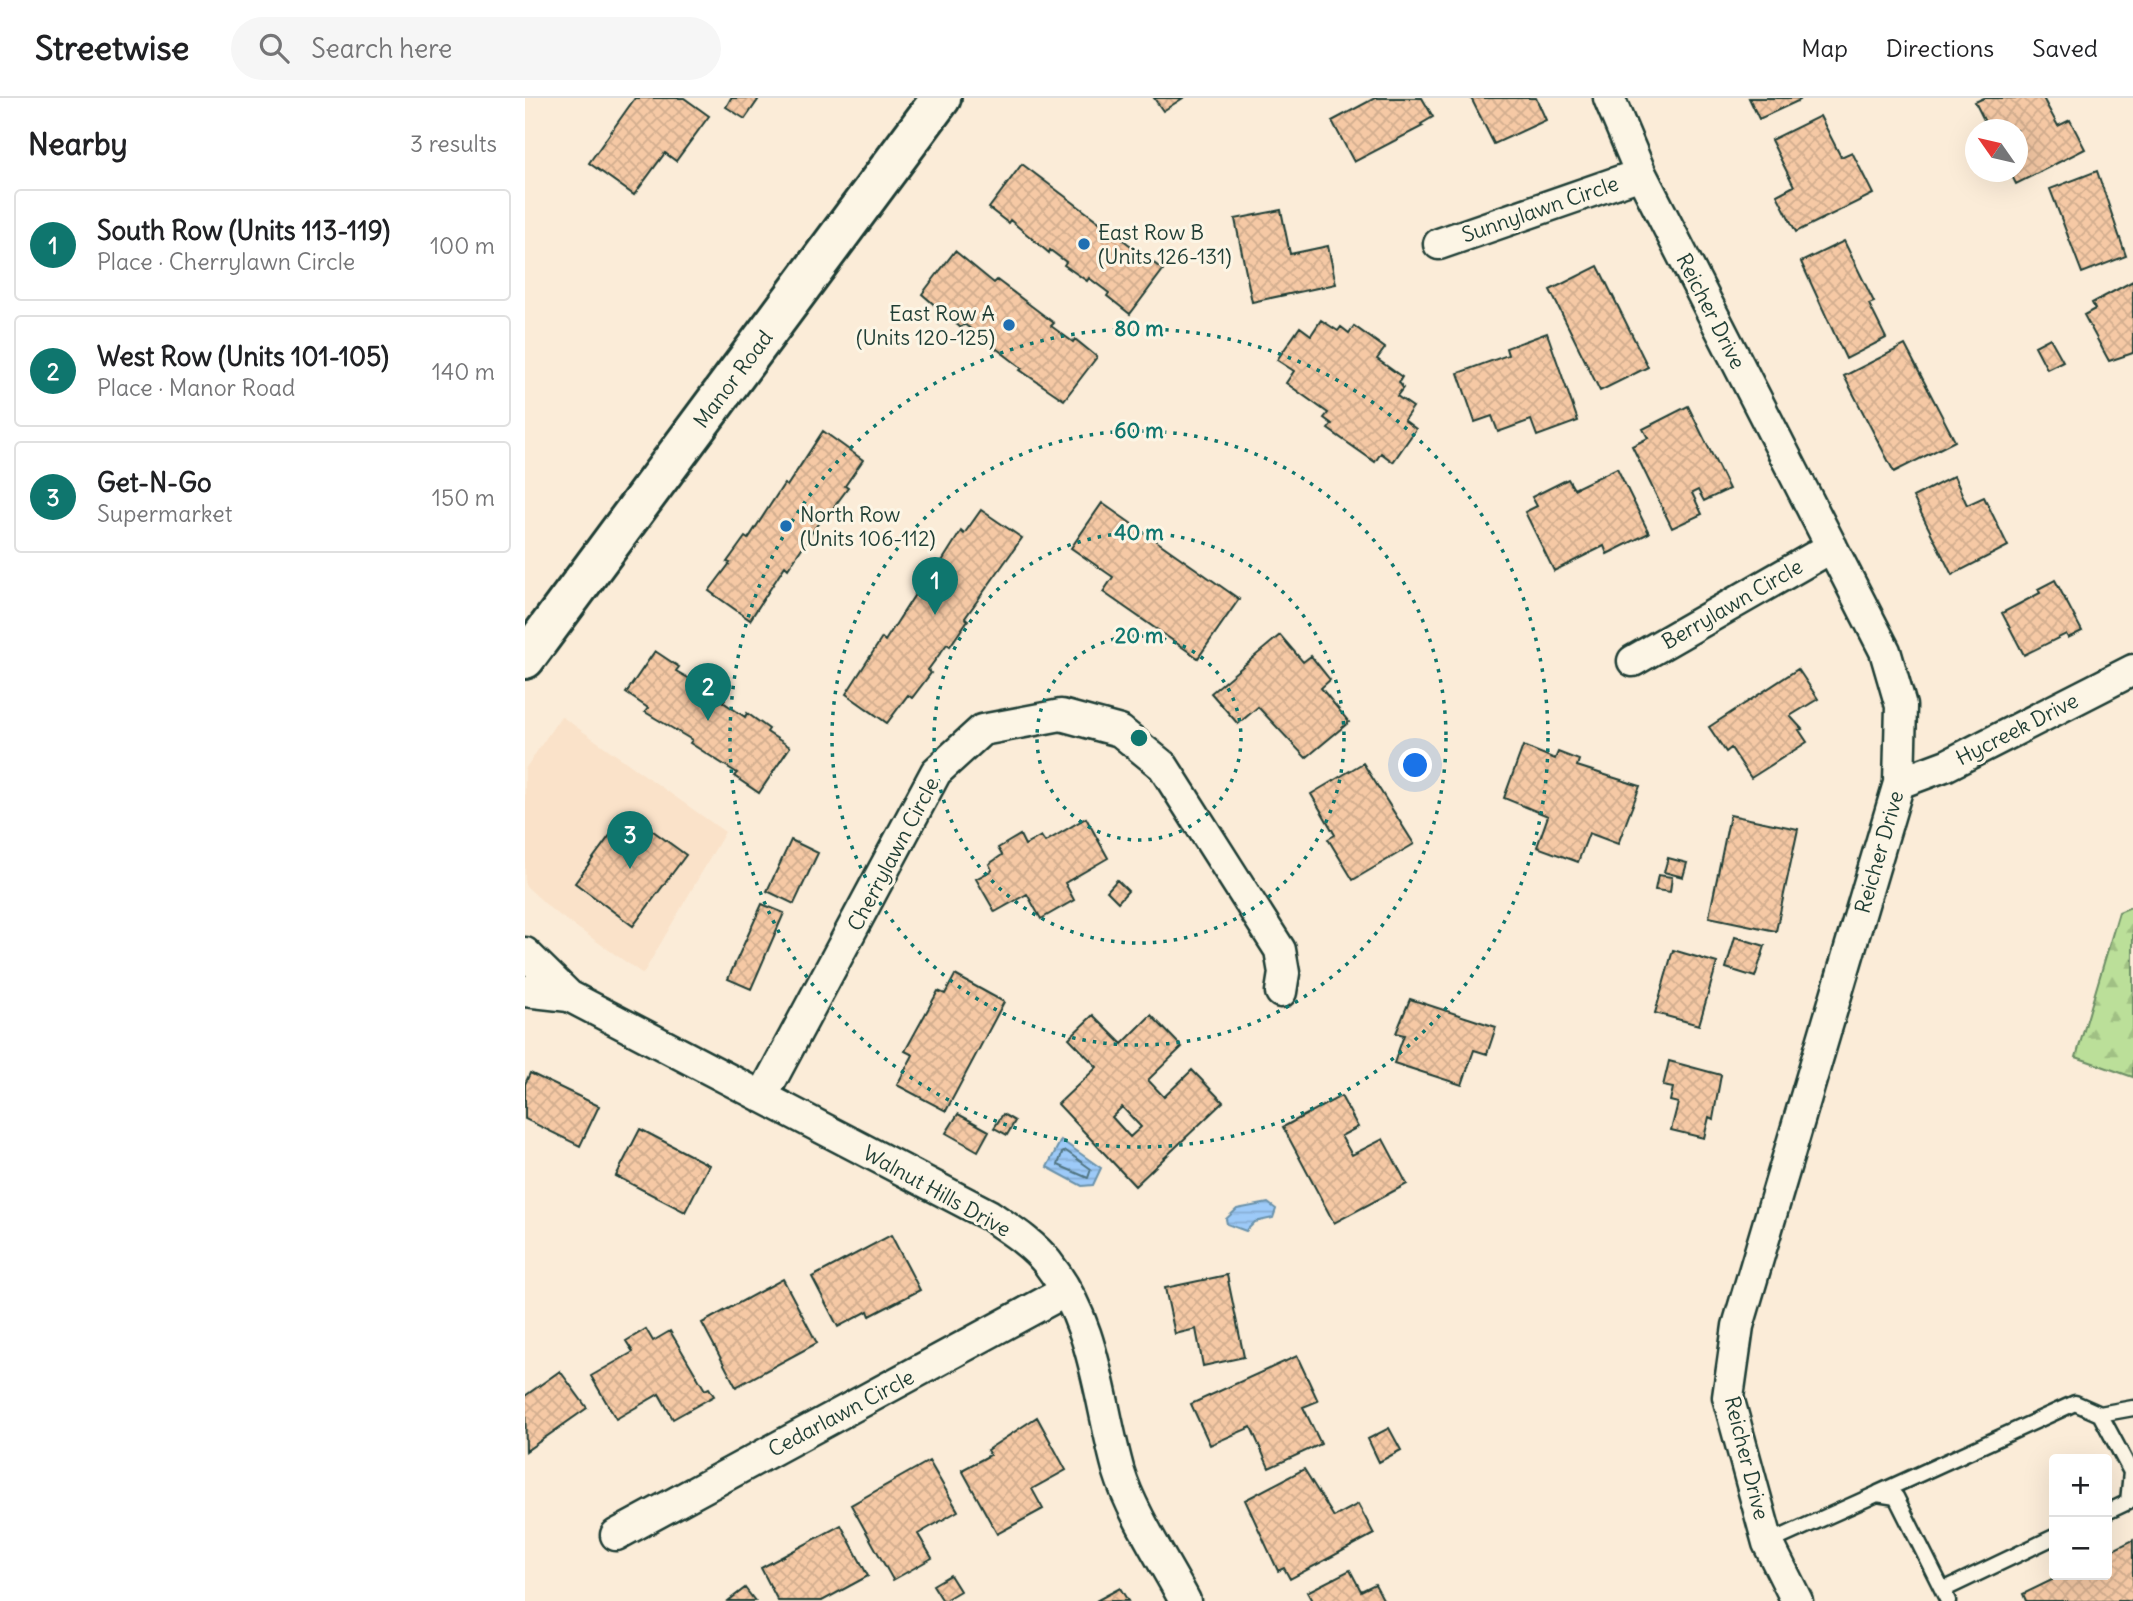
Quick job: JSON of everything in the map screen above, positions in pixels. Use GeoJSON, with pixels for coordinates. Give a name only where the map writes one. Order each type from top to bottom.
{"type":"FeatureCollection","features":[{"type":"Feature","properties":{"kind":"main road","name":"Manor Road"},"geometry":{"type":"LineString","coordinates":[[525,659],[941,98]]}},
{"type":"Feature","properties":{"kind":"street","name":"Reicher Drive"},"geometry":{"type":"LineString","coordinates":[[1609,98],[1641,174],[1885,650],[1901,706],[1899,783],[1738,1326],[1728,1397],[1768,1543],[1797,1601]]}},
{"type":"Feature","properties":{"kind":"street","name":"Sunnylawn Circle"},"geometry":{"type":"LineString","coordinates":[[1439,244],[1641,174]]}},
{"type":"Feature","properties":{"kind":"street","name":"Berrylawn Circle"},"geometry":{"type":"LineString","coordinates":[[1633,661],[1832,547]]}},
{"type":"Feature","properties":{"kind":"street","name":"Hycreek Drive"},"geometry":{"type":"LineString","coordinates":[[1899,783],[1947,765],[2133,670]]}},
{"type":"Feature","properties":{"kind":"street","name":"Cherrylawn Circle"},"geometry":{"type":"LineString","coordinates":[[762,1097],[936,772],[982,730],[1061,715],[1120,731],[1163,766],[1280,950],[1284,973],[1281,992]]}},
{"type":"Feature","properties":{"kind":"street","name":"Walnut Hills Drive"},"geometry":{"type":"LineString","coordinates":[[525,953],[569,996],[989,1215],[1047,1261],[1082,1320],[1094,1354],[1119,1474],[1185,1601]]}},
{"type":"Feature","properties":{"kind":"street","name":"Walnut Hills Drive"},"geometry":{"type":"LineString","coordinates":[[525,991],[569,996]]}},
{"type":"Feature","properties":{"kind":"street","name":"Cedarlawn Circle"},"geometry":{"type":"LineString","coordinates":[[616,1535],[1066,1291]]}},
{"type":"Feature","properties":{"kind":"lane"},"geometry":{"type":"LineString","coordinates":[[1768,1543],[2075,1403],[2100,1414],[2133,1408]]}},
{"type":"Feature","properties":{"kind":"lane"},"geometry":{"type":"LineString","coordinates":[[2100,1414],[2131,1472],[2128,1502],[2112,1510]]}},
{"type":"Feature","properties":{"kind":"lane"},"geometry":{"type":"LineString","coordinates":[[1877,1494],[1896,1497],[1945,1595],[2049,1540]]}},
{"type":"Feature","properties":{"kind":"shaded area"},"geometry":{"type":"Polygon","coordinates":[[[561,716],[725,832],[643,974],[552,910],[525,885],[525,769],[561,716]]]}},
{"type":"Feature","properties":{"kind":"green space"},"geometry":{"type":"Polygon","coordinates":[[[2133,906],[2133,1077],[2076,1057],[2119,912],[2133,906]]]}},
{"type":"Feature","properties":{"kind":"water"},"geometry":{"type":"Polygon","coordinates":[[[1061,1140],[1101,1168],[1093,1185],[1082,1186],[1047,1167],[1061,1140]]]}},
{"type":"Feature","properties":{"kind":"water"},"geometry":{"type":"Polygon","coordinates":[[[1268,1203],[1276,1209],[1273,1218],[1255,1222],[1246,1231],[1227,1224],[1226,1219],[1237,1209],[1268,1203]]]}},
{"type":"Feature","properties":{"kind":"building"},"geometry":{"type":"Polygon","coordinates":[[[635,98],[684,98],[709,116],[676,161],[665,153],[634,195],[589,163],[635,98]]]}},
{"type":"Feature","properties":{"kind":"building"},"geometry":{"type":"Polygon","coordinates":[[[731,98],[758,100],[745,119],[726,107],[731,98]]]}},
{"type":"Feature","properties":{"kind":"building"},"geometry":{"type":"Polygon","coordinates":[[[1154,98],[1183,98],[1163,111],[1154,98]]]}},
{"type":"Feature","properties":{"kind":"building"},"geometry":{"type":"Polygon","coordinates":[[[1375,98],[1422,98],[1433,117],[1421,124],[1423,126],[1354,162],[1332,121],[1375,98]]]}},
{"type":"Feature","properties":{"kind":"building"},"geometry":{"type":"Polygon","coordinates":[[[1471,98],[1536,98],[1546,120],[1494,144],[1471,98]]]}},
{"type":"Feature","properties":{"kind":"building"},"geometry":{"type":"Polygon","coordinates":[[[1749,98],[1799,98],[1800,100],[1759,119],[1749,98]]]}},
{"type":"Feature","properties":{"kind":"building"},"geometry":{"type":"Polygon","coordinates":[[[1984,98],[2043,98],[2058,126],[2070,120],[2085,149],[2028,178],[2028,119],[1984,119],[1975,102],[1984,98]]]}},
{"type":"Feature","properties":{"kind":"building"},"geometry":{"type":"Polygon","coordinates":[[[1820,116],[1841,157],[1852,152],[1873,194],[1796,232],[1777,195],[1794,186],[1771,140],[1820,116]]]}},
{"type":"Feature","properties":{"kind":"building","name":"East Row B (Units 126-131)"},"geometry":{"type":"Polygon","coordinates":[[[1022,164],[1163,270],[1130,314],[1107,296],[1109,293],[1089,278],[1087,281],[1064,265],[1066,262],[1050,250],[1049,253],[1010,220],[1008,223],[989,208],[1022,164]]]}},
{"type":"Feature","properties":{"kind":"building"},"geometry":{"type":"Polygon","coordinates":[[[2097,171],[2126,256],[2082,273],[2050,189],[2097,171]]]}},
{"type":"Feature","properties":{"kind":"building"},"geometry":{"type":"Polygon","coordinates":[[[1281,210],[1290,254],[1328,246],[1336,284],[1252,302],[1235,219],[1281,210]]]}},
{"type":"Feature","properties":{"kind":"building"},"geometry":{"type":"Polygon","coordinates":[[[1844,241],[1874,302],[1869,304],[1886,338],[1846,359],[1801,262],[1844,241]]]}},
{"type":"Feature","properties":{"kind":"building","name":"East Row A (Units 120-125)"},"geometry":{"type":"Polygon","coordinates":[[[955,251],[994,283],[997,280],[1054,323],[1051,326],[1073,342],[1075,339],[1097,357],[1064,400],[1020,370],[1022,368],[964,324],[961,328],[922,294],[955,251]]]}},
{"type":"Feature","properties":{"kind":"building"},"geometry":{"type":"Polygon","coordinates":[[[1598,266],[1648,367],[1600,391],[1550,290],[1598,266]]]}},
{"type":"Feature","properties":{"kind":"building"},"geometry":{"type":"Polygon","coordinates":[[[2133,281],[2133,353],[2109,361],[2084,315],[2095,309],[2092,303],[2133,281]]]}},
{"type":"Feature","properties":{"kind":"building"},"geometry":{"type":"Polygon","coordinates":[[[1321,320],[1338,331],[1341,327],[1349,333],[1354,326],[1385,348],[1377,359],[1402,377],[1399,382],[1403,388],[1397,396],[1413,407],[1404,420],[1416,429],[1393,462],[1381,453],[1375,462],[1328,429],[1332,424],[1324,418],[1328,413],[1286,383],[1294,371],[1277,360],[1300,327],[1311,335],[1321,320]]]}},
{"type":"Feature","properties":{"kind":"building"},"geometry":{"type":"Polygon","coordinates":[[[1547,333],[1578,421],[1537,436],[1531,420],[1498,432],[1492,416],[1475,422],[1458,373],[1508,355],[1506,348],[1547,333]]]}},
{"type":"Feature","properties":{"kind":"building"},"geometry":{"type":"Polygon","coordinates":[[[2050,338],[2063,361],[2047,369],[2035,346],[2050,338]]]}},
{"type":"Feature","properties":{"kind":"building"},"geometry":{"type":"Polygon","coordinates":[[[1905,345],[1955,441],[1894,472],[1844,376],[1905,345]]]}},
{"type":"Feature","properties":{"kind":"building"},"geometry":{"type":"Polygon","coordinates":[[[1688,406],[1729,489],[1704,501],[1698,490],[1692,493],[1702,514],[1672,528],[1632,446],[1648,438],[1643,429],[1688,406]]]}},
{"type":"Feature","properties":{"kind":"building","name":"North Row (Units 106-112)"},"geometry":{"type":"Polygon","coordinates":[[[823,431],[863,460],[845,486],[848,488],[828,515],[825,513],[788,569],[785,566],[750,620],[709,591],[784,484],[787,486],[823,431]]]}},
{"type":"Feature","properties":{"kind":"building"},"geometry":{"type":"Polygon","coordinates":[[[1617,468],[1649,533],[1607,554],[1604,546],[1554,571],[1525,512],[1537,506],[1532,497],[1568,479],[1574,489],[1617,468]]]}},
{"type":"Feature","properties":{"kind":"building"},"geometry":{"type":"Polygon","coordinates":[[[1954,476],[1967,505],[1984,497],[2008,546],[1952,575],[1913,497],[1954,476]]]}},
{"type":"Feature","properties":{"kind":"building"},"geometry":{"type":"Polygon","coordinates":[[[1102,503],[1239,599],[1198,658],[1103,592],[1113,577],[1071,548],[1102,503]]]}},
{"type":"Feature","properties":{"kind":"building"},"geometry":{"type":"Polygon","coordinates":[[[981,510],[1022,538],[965,618],[968,620],[950,646],[947,644],[928,670],[931,673],[912,698],[908,695],[887,723],[846,694],[882,638],[885,641],[921,585],[925,588],[961,531],[964,534],[981,510]]]}},
{"type":"Feature","properties":{"kind":"building"},"geometry":{"type":"Polygon","coordinates":[[[2055,580],[2082,631],[2068,638],[2066,634],[2024,655],[2002,613],[2040,593],[2038,589],[2055,580]]]}},
{"type":"Feature","properties":{"kind":"building"},"geometry":{"type":"Polygon","coordinates":[[[1280,635],[1303,662],[1311,656],[1330,680],[1321,688],[1349,722],[1306,758],[1258,707],[1238,724],[1211,693],[1280,635]]]}},
{"type":"Feature","properties":{"kind":"building"},"geometry":{"type":"Polygon","coordinates":[[[655,651],[679,667],[676,671],[725,699],[723,702],[745,717],[747,713],[769,729],[767,732],[790,747],[759,793],[734,776],[737,773],[690,743],[692,740],[645,712],[648,708],[626,693],[655,651]]]}},
{"type":"Feature","properties":{"kind":"building"},"geometry":{"type":"Polygon","coordinates":[[[1798,669],[1818,699],[1790,716],[1802,729],[1799,730],[1807,742],[1751,778],[1731,748],[1726,752],[1709,727],[1798,669]]]}},
{"type":"Feature","properties":{"kind":"building"},"geometry":{"type":"Polygon","coordinates":[[[1523,746],[1555,759],[1558,752],[1579,760],[1577,766],[1640,786],[1618,844],[1589,833],[1578,862],[1537,847],[1548,816],[1504,798],[1523,746]]]}},
{"type":"Feature","properties":{"kind":"building"},"geometry":{"type":"Polygon","coordinates":[[[1363,763],[1414,844],[1353,880],[1328,839],[1335,835],[1311,794],[1363,763]]]}},
{"type":"Feature","properties":{"kind":"building"},"geometry":{"type":"Polygon","coordinates":[[[627,812],[686,855],[633,926],[575,883],[627,812]]]}},
{"type":"Feature","properties":{"kind":"building"},"geometry":{"type":"Polygon","coordinates":[[[1730,815],[1798,829],[1776,931],[1709,917],[1730,815]]]}},
{"type":"Feature","properties":{"kind":"building"},"geometry":{"type":"Polygon","coordinates":[[[1086,818],[1108,858],[1065,883],[1074,900],[1041,919],[1027,894],[995,912],[976,879],[992,870],[989,864],[1002,855],[998,848],[1020,835],[1025,845],[1041,836],[1045,842],[1086,818]]]}},
{"type":"Feature","properties":{"kind":"building"},"geometry":{"type":"Polygon","coordinates":[[[791,840],[818,853],[794,904],[767,891],[791,840]]]}},
{"type":"Feature","properties":{"kind":"building"},"geometry":{"type":"Polygon","coordinates":[[[1668,858],[1687,863],[1683,877],[1664,872],[1668,858]]]}},
{"type":"Feature","properties":{"kind":"building"},"geometry":{"type":"Polygon","coordinates":[[[1658,875],[1672,877],[1670,892],[1655,890],[1658,875]]]}},
{"type":"Feature","properties":{"kind":"building"},"geometry":{"type":"Polygon","coordinates":[[[1117,880],[1128,891],[1118,902],[1107,891],[1117,880]]]}},
{"type":"Feature","properties":{"kind":"building"},"geometry":{"type":"Polygon","coordinates":[[[762,904],[784,913],[751,989],[728,979],[762,904]]]}},
{"type":"Feature","properties":{"kind":"building"},"geometry":{"type":"Polygon","coordinates":[[[1735,937],[1765,946],[1755,977],[1726,968],[1735,937]]]}},
{"type":"Feature","properties":{"kind":"building"},"geometry":{"type":"Polygon","coordinates":[[[1673,950],[1717,963],[1699,1025],[1655,1013],[1673,950]]]}},
{"type":"Feature","properties":{"kind":"building"},"geometry":{"type":"Polygon","coordinates":[[[955,975],[1004,1002],[946,1111],[897,1085],[913,1055],[905,1051],[938,991],[945,994],[955,975]]]}},
{"type":"Feature","properties":{"kind":"building"},"geometry":{"type":"Polygon","coordinates":[[[1410,999],[1496,1027],[1487,1054],[1474,1050],[1462,1085],[1394,1063],[1404,1035],[1396,1033],[1410,999]]]}},
{"type":"Feature","properties":{"kind":"building"},"geometry":{"type":"Polygon","coordinates":[[[1093,1015],[1122,1044],[1151,1015],[1182,1047],[1148,1080],[1164,1097],[1192,1070],[1223,1102],[1135,1186],[1058,1104],[1097,1067],[1069,1038],[1093,1015]],[[1122,1107],[1112,1117],[1130,1137],[1141,1127],[1122,1107]]]}},
{"type":"Feature","properties":{"kind":"building"},"geometry":{"type":"Polygon","coordinates":[[[1669,1061],[1721,1075],[1713,1119],[1709,1117],[1704,1138],[1671,1130],[1678,1103],[1670,1101],[1673,1088],[1663,1086],[1669,1061]]]}},
{"type":"Feature","properties":{"kind":"building"},"geometry":{"type":"Polygon","coordinates":[[[530,1073],[599,1106],[580,1146],[525,1119],[525,1084],[530,1073]]]}},
{"type":"Feature","properties":{"kind":"building"},"geometry":{"type":"Polygon","coordinates":[[[1341,1096],[1358,1127],[1341,1136],[1352,1155],[1383,1139],[1407,1184],[1334,1223],[1283,1127],[1341,1096]]]}},
{"type":"Feature","properties":{"kind":"building"},"geometry":{"type":"Polygon","coordinates":[[[958,1114],[989,1131],[978,1151],[946,1133],[958,1114]]]}},
{"type":"Feature","properties":{"kind":"building"},"geometry":{"type":"Polygon","coordinates":[[[1003,1114],[1015,1121],[1007,1135],[994,1128],[1003,1114]]]}},
{"type":"Feature","properties":{"kind":"building"},"geometry":{"type":"Polygon","coordinates":[[[640,1129],[709,1165],[685,1212],[616,1176],[640,1129]]]}},
{"type":"Feature","properties":{"kind":"building"},"geometry":{"type":"Polygon","coordinates":[[[891,1235],[920,1290],[870,1316],[868,1311],[838,1327],[812,1277],[891,1235]]]}},
{"type":"Feature","properties":{"kind":"building"},"geometry":{"type":"Polygon","coordinates":[[[1227,1275],[1244,1357],[1203,1366],[1196,1329],[1175,1334],[1165,1288],[1227,1275]]]}},
{"type":"Feature","properties":{"kind":"building"},"geometry":{"type":"Polygon","coordinates":[[[783,1279],[817,1343],[736,1387],[702,1323],[783,1279]]]}},
{"type":"Feature","properties":{"kind":"building"},"geometry":{"type":"Polygon","coordinates":[[[646,1329],[653,1341],[670,1331],[705,1390],[709,1388],[714,1396],[673,1419],[659,1394],[616,1419],[591,1376],[633,1352],[626,1341],[646,1329]]]}},
{"type":"Feature","properties":{"kind":"building"},"geometry":{"type":"Polygon","coordinates":[[[1297,1356],[1318,1401],[1303,1407],[1321,1444],[1269,1468],[1251,1427],[1210,1445],[1191,1404],[1297,1356]]]}},
{"type":"Feature","properties":{"kind":"building"},"geometry":{"type":"Polygon","coordinates":[[[560,1371],[587,1408],[526,1451],[525,1396],[560,1371]]]}},
{"type":"Feature","properties":{"kind":"building"},"geometry":{"type":"Polygon","coordinates":[[[1037,1417],[1066,1470],[1032,1489],[1043,1509],[997,1534],[962,1470],[990,1455],[987,1450],[1037,1417]]]}},
{"type":"Feature","properties":{"kind":"building"},"geometry":{"type":"Polygon","coordinates":[[[1389,1428],[1401,1450],[1379,1462],[1368,1439],[1389,1428]]]}},
{"type":"Feature","properties":{"kind":"building"},"geometry":{"type":"Polygon","coordinates":[[[929,1461],[958,1511],[918,1534],[932,1558],[893,1580],[851,1505],[929,1461]]]}},
{"type":"Feature","properties":{"kind":"building"},"geometry":{"type":"Polygon","coordinates":[[[1304,1469],[1334,1517],[1358,1504],[1374,1534],[1290,1579],[1284,1568],[1278,1571],[1245,1500],[1304,1469]]]}},
{"type":"Feature","properties":{"kind":"building"},"geometry":{"type":"Polygon","coordinates":[[[841,1525],[868,1576],[822,1601],[778,1601],[761,1568],[841,1525]]]}},
{"type":"Feature","properties":{"kind":"building"},"geometry":{"type":"Polygon","coordinates":[[[2133,1540],[2133,1601],[2026,1601],[2023,1594],[2052,1580],[2112,1580],[2112,1550],[2133,1540]]]}},
{"type":"Feature","properties":{"kind":"building"},"geometry":{"type":"Polygon","coordinates":[[[1350,1570],[1361,1591],[1375,1584],[1384,1601],[1312,1601],[1307,1592],[1350,1570]]]}},
{"type":"Feature","properties":{"kind":"building"},"geometry":{"type":"Polygon","coordinates":[[[950,1575],[960,1591],[943,1601],[933,1585],[950,1575]]]}},
{"type":"Feature","properties":{"kind":"building"},"geometry":{"type":"Polygon","coordinates":[[[745,1588],[755,1601],[728,1601],[745,1588]]]}},
{"type":"Feature","properties":{"kind":"building"},"geometry":{"type":"Polygon","coordinates":[[[1120,1588],[1128,1601],[1096,1601],[1120,1588]]]}},
{"type":"Feature","properties":{"kind":"place","name":"East Row B (Units 126-131)"},"geometry":{"type":"Point","coordinates":[1084,244]}},
{"type":"Feature","properties":{"kind":"place","name":"East Row A (Units 120-125)"},"geometry":{"type":"Point","coordinates":[1009,325]}},
{"type":"Feature","properties":{"kind":"place","name":"North Row (Units 106-112)"},"geometry":{"type":"Point","coordinates":[786,526]}},
{"type":"Feature","properties":{"kind":"place","name":"South Row (Units 113-119)"},"geometry":{"type":"Point","coordinates":[935,615]}},
{"type":"Feature","properties":{"kind":"place","name":"West Row (Units 101-105)"},"geometry":{"type":"Point","coordinates":[708,721]}},
{"type":"Feature","properties":{"kind":"place","name":"Get-N-Go"},"geometry":{"type":"Point","coordinates":[630,869]}}]}
